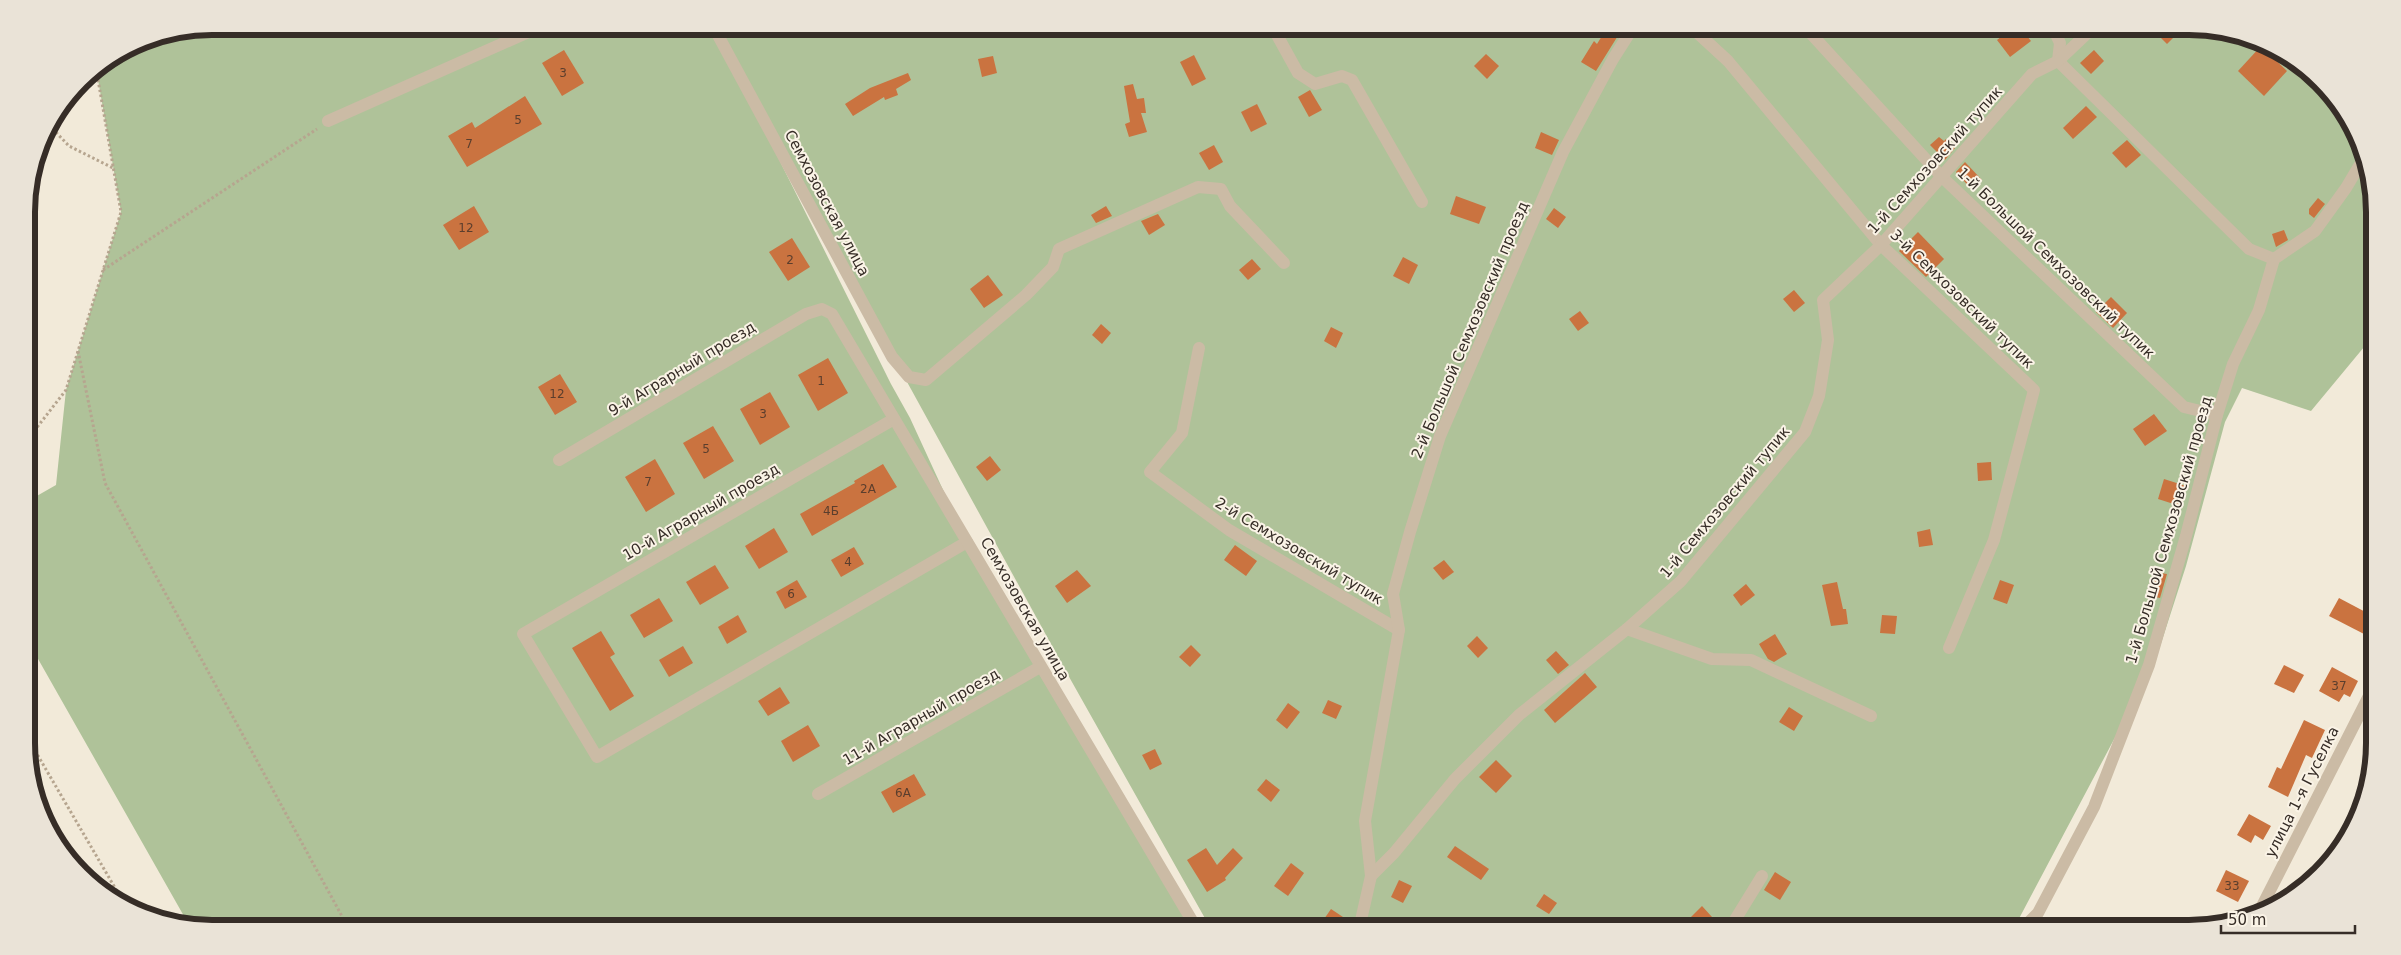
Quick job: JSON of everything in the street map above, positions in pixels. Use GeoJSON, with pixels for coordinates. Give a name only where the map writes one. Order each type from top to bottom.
{"type":"FeatureCollection","features":[{"type":"Feature","properties":{"kind":"street"},"geometry":{"type":"LineString","coordinates":[[328,121],[522,35]]}},
{"type":"Feature","properties":{"kind":"street","name":"Семхозовская улица"},"geometry":{"type":"LineString","coordinates":[[718,35],[892,357],[909,377],[926,380],[1026,295],[1052,267],[1059,249],[1198,187],[1221,189],[1230,206],[1284,263]]}},
{"type":"Feature","properties":{"kind":"street"},"geometry":{"type":"LineString","coordinates":[[1277,35],[1298,73],[1315,84],[1342,76],[1352,80],[1422,202]]}},
{"type":"Feature","properties":{"kind":"street","name":"2-й Большой Семхозовский проезд"},"geometry":{"type":"LineString","coordinates":[[1361,920],[1371,876],[1365,821],[1399,630],[1394,594],[1410,532],[1440,436],[1563,152],[1613,59],[1628,35]]}},
{"type":"Feature","properties":{"kind":"street","name":"3-й Семхозовский тупик"},"geometry":{"type":"LineString","coordinates":[[1700,35],[1728,60],[1881,245],[2034,390],[1994,540],[1949,648]]}},
{"type":"Feature","properties":{"kind":"street","name":"1-й Большой Семхозовский тупик"},"geometry":{"type":"LineString","coordinates":[[1812,35],[1942,177],[2184,407],[2217,415]]}},
{"type":"Feature","properties":{"kind":"street"},"geometry":{"type":"LineString","coordinates":[[2056,35],[2060,43],[2058,61],[2249,249],[2274,259],[2315,231],[2346,188],[2360,165]]}},
{"type":"Feature","properties":{"kind":"street","name":"1-й Семхозовский тупик"},"geometry":{"type":"LineString","coordinates":[[1371,876],[1394,853],[1455,779],[1519,715],[1626,629],[1681,581],[1805,432],[1819,396],[1828,340],[1823,300],[1881,245],[2032,74],[2058,61],[2085,35]]}},
{"type":"Feature","properties":{"kind":"street","name":"1-й Большой Семхозовский проезд"},"geometry":{"type":"LineString","coordinates":[[2031,920],[2038,913],[2094,807],[2149,665],[2186,536],[2217,415],[2233,364],[2258,310],[2274,259]]}},
{"type":"Feature","properties":{"kind":"street","name":"Семхозовская улица"},"geometry":{"type":"LineString","coordinates":[[822,308],[832,314],[1040,667],[1192,920]]}},
{"type":"Feature","properties":{"kind":"street","name":"9-й Аграрный проезд"},"geometry":{"type":"LineString","coordinates":[[559,460],[806,314],[822,308]]}},
{"type":"Feature","properties":{"kind":"street","name":"2-й Семхозовский тупик"},"geometry":{"type":"LineString","coordinates":[[1199,348],[1182,433],[1150,472],[1228,530],[1399,630]]}},
{"type":"Feature","properties":{"kind":"street","name":"10-й Аграрный проезд"},"geometry":{"type":"LineString","coordinates":[[894,419],[523,634],[597,757],[967,542]]}},
{"type":"Feature","properties":{"kind":"street"},"geometry":{"type":"LineString","coordinates":[[1626,629],[1712,659],[1751,660],[1870,716]]}},
{"type":"Feature","properties":{"kind":"street","name":"11-й Аграрный проезд"},"geometry":{"type":"LineString","coordinates":[[818,794],[1040,667]]}},
{"type":"Feature","properties":{"kind":"street","name":"улица 1-я Гуселка"},"geometry":{"type":"LineString","coordinates":[[2263,904],[2366,702]]}},
{"type":"Feature","properties":{"kind":"street"},"geometry":{"type":"LineString","coordinates":[[1735,920],[1762,876]]}},
{"type":"Feature","properties":{"kind":"path"},"geometry":{"type":"LineString","coordinates":[[35,430],[66,390],[121,212],[98,77]]}},
{"type":"Feature","properties":{"kind":"path"},"geometry":{"type":"LineString","coordinates":[[102,271],[328,121]]}},
{"type":"Feature","properties":{"kind":"path"},"geometry":{"type":"LineString","coordinates":[[55,131],[69,146],[113,168]]}},
{"type":"Feature","properties":{"kind":"path"},"geometry":{"type":"LineString","coordinates":[[78,351],[105,483],[344,920]]}},
{"type":"Feature","properties":{"kind":"path"},"geometry":{"type":"LineString","coordinates":[[35,751],[118,892]]}},
{"type":"Feature","properties":{"kind":"green space"},"geometry":{"type":"Polygon","coordinates":[[[200,35],[2201,35],[2224,38],[2246,44],[2267,53],[2287,65],[2306,79],[2322,95],[2348,134],[2357,155],[2363,177],[2366,200],[2366,345],[2311,411],[2242,388],[2225,422],[2186,566],[2155,662],[2018,920],[1206,920],[1068,675],[722,45],[891,384],[910,418],[967,542],[1192,920],[200,920],[185,918],[35,654],[35,497],[56,485],[66,390],[121,212],[98,77],[123,59],[144,48],[177,38],[200,35]]]}},
{"type":"Feature","properties":{"kind":"building"},"geometry":{"type":"Polygon","coordinates":[[[1602,35],[1618,35],[1596,71],[1581,62],[1594,41],[1597,44],[1602,35]]]}},
{"type":"Feature","properties":{"kind":"building"},"geometry":{"type":"Polygon","coordinates":[[[2003,35],[2026,35],[2031,41],[2010,57],[1997,40],[2003,35]]]}},
{"type":"Feature","properties":{"kind":"building"},"geometry":{"type":"Polygon","coordinates":[[[2158,35],[2176,35],[2167,44],[2158,35]]]}},
{"type":"Feature","properties":{"kind":"building"},"geometry":{"type":"Polygon","coordinates":[[[2258,49],[2270,55],[2287,71],[2264,96],[2238,71],[2258,49]]]}},
{"type":"Feature","properties":{"kind":"building"},"geometry":{"type":"Polygon","coordinates":[[[564,50],[584,83],[562,96],[542,63],[564,50]]]}},
{"type":"Feature","properties":{"kind":"building"},"geometry":{"type":"Polygon","coordinates":[[[2094,50],[2104,61],[2091,74],[2080,63],[2094,50]]]}},
{"type":"Feature","properties":{"kind":"building"},"geometry":{"type":"Polygon","coordinates":[[[1486,54],[1499,66],[1487,79],[1474,66],[1486,54]]]}},
{"type":"Feature","properties":{"kind":"building"},"geometry":{"type":"Polygon","coordinates":[[[1194,55],[1206,79],[1192,86],[1180,62],[1194,55]]]}},
{"type":"Feature","properties":{"kind":"building"},"geometry":{"type":"Polygon","coordinates":[[[993,56],[997,73],[982,77],[978,59],[993,56]]]}},
{"type":"Feature","properties":{"kind":"building"},"geometry":{"type":"Polygon","coordinates":[[[908,73],[911,80],[896,89],[898,95],[885,100],[884,97],[853,116],[845,104],[870,88],[908,73]]]}},
{"type":"Feature","properties":{"kind":"building"},"geometry":{"type":"Polygon","coordinates":[[[1133,84],[1137,99],[1144,98],[1146,113],[1141,113],[1147,132],[1129,137],[1125,124],[1130,122],[1124,86],[1133,84]]]}},
{"type":"Feature","properties":{"kind":"building"},"geometry":{"type":"Polygon","coordinates":[[[1310,90],[1322,110],[1309,117],[1298,97],[1310,90]]]}},
{"type":"Feature","properties":{"kind":"building"},"geometry":{"type":"Polygon","coordinates":[[[525,96],[542,124],[467,167],[448,136],[472,122],[475,128],[525,96]]]}},
{"type":"Feature","properties":{"kind":"building"},"geometry":{"type":"Polygon","coordinates":[[[1257,104],[1267,124],[1251,132],[1241,112],[1257,104]]]}},
{"type":"Feature","properties":{"kind":"building"},"geometry":{"type":"Polygon","coordinates":[[[2086,106],[2097,117],[2073,139],[2063,128],[2086,106]]]}},
{"type":"Feature","properties":{"kind":"building"},"geometry":{"type":"Polygon","coordinates":[[[1541,132],[1559,140],[1552,155],[1535,148],[1541,132]]]}},
{"type":"Feature","properties":{"kind":"building"},"geometry":{"type":"Polygon","coordinates":[[[1939,137],[1944,141],[1946,139],[1955,148],[1945,160],[1930,145],[1939,137]]]}},
{"type":"Feature","properties":{"kind":"building"},"geometry":{"type":"Polygon","coordinates":[[[2127,140],[2141,155],[2126,168],[2112,153],[2127,140]]]}},
{"type":"Feature","properties":{"kind":"building"},"geometry":{"type":"Polygon","coordinates":[[[1214,145],[1223,162],[1209,170],[1199,153],[1214,145]]]}},
{"type":"Feature","properties":{"kind":"building"},"geometry":{"type":"Polygon","coordinates":[[[1965,162],[1982,180],[1972,190],[1956,172],[1965,162]]]}},
{"type":"Feature","properties":{"kind":"building"},"geometry":{"type":"Polygon","coordinates":[[[1456,196],[1486,207],[1479,224],[1450,214],[1456,196]]]}},
{"type":"Feature","properties":{"kind":"building"},"geometry":{"type":"Polygon","coordinates":[[[2318,198],[2325,204],[2314,218],[2309,214],[2309,209],[2318,198]]]}},
{"type":"Feature","properties":{"kind":"building"},"geometry":{"type":"Polygon","coordinates":[[[474,206],[489,232],[459,250],[443,225],[474,206]]]}},
{"type":"Feature","properties":{"kind":"building"},"geometry":{"type":"Polygon","coordinates":[[[1106,206],[1112,216],[1096,223],[1091,215],[1106,206]]]}},
{"type":"Feature","properties":{"kind":"building"},"geometry":{"type":"Polygon","coordinates":[[[1554,208],[1566,217],[1558,228],[1546,219],[1554,208]]]}},
{"type":"Feature","properties":{"kind":"building"},"geometry":{"type":"Polygon","coordinates":[[[1158,214],[1165,225],[1149,235],[1141,221],[1158,214]]]}},
{"type":"Feature","properties":{"kind":"building"},"geometry":{"type":"Polygon","coordinates":[[[2284,230],[2288,240],[2276,247],[2272,234],[2284,230]]]}},
{"type":"Feature","properties":{"kind":"building"},"geometry":{"type":"Polygon","coordinates":[[[1918,232],[1944,259],[1926,277],[1899,251],[1918,232]]]}},
{"type":"Feature","properties":{"kind":"building"},"geometry":{"type":"Polygon","coordinates":[[[792,238],[810,267],[788,281],[769,252],[792,238]]]}},
{"type":"Feature","properties":{"kind":"building"},"geometry":{"type":"Polygon","coordinates":[[[1403,257],[1418,265],[1409,284],[1393,276],[1403,257]]]}},
{"type":"Feature","properties":{"kind":"building"},"geometry":{"type":"Polygon","coordinates":[[[1252,259],[1261,269],[1248,280],[1239,270],[1252,259]]]}},
{"type":"Feature","properties":{"kind":"building"},"geometry":{"type":"Polygon","coordinates":[[[988,275],[1003,295],[984,308],[970,289],[988,275]]]}},
{"type":"Feature","properties":{"kind":"building"},"geometry":{"type":"Polygon","coordinates":[[[1794,290],[1805,303],[1794,312],[1783,299],[1794,290]]]}},
{"type":"Feature","properties":{"kind":"building"},"geometry":{"type":"Polygon","coordinates":[[[2111,297],[2127,313],[2113,328],[2096,312],[2111,297]]]}},
{"type":"Feature","properties":{"kind":"building"},"geometry":{"type":"Polygon","coordinates":[[[1580,311],[1589,323],[1578,331],[1569,319],[1580,311]]]}},
{"type":"Feature","properties":{"kind":"building"},"geometry":{"type":"Polygon","coordinates":[[[1101,324],[1111,333],[1102,344],[1092,335],[1101,324]]]}},
{"type":"Feature","properties":{"kind":"building"},"geometry":{"type":"Polygon","coordinates":[[[1331,327],[1343,333],[1336,348],[1324,341],[1331,327]]]}},
{"type":"Feature","properties":{"kind":"building"},"geometry":{"type":"Polygon","coordinates":[[[828,358],[848,393],[818,411],[798,375],[828,358]]]}},
{"type":"Feature","properties":{"kind":"building"},"geometry":{"type":"Polygon","coordinates":[[[560,374],[577,402],[555,415],[538,387],[560,374]]]}},
{"type":"Feature","properties":{"kind":"building"},"geometry":{"type":"Polygon","coordinates":[[[770,392],[790,427],[760,445],[740,409],[770,392]]]}},
{"type":"Feature","properties":{"kind":"building"},"geometry":{"type":"Polygon","coordinates":[[[2154,414],[2167,431],[2145,446],[2133,429],[2154,414]]]}},
{"type":"Feature","properties":{"kind":"building"},"geometry":{"type":"Polygon","coordinates":[[[713,426],[734,461],[704,479],[683,443],[713,426]]]}},
{"type":"Feature","properties":{"kind":"building"},"geometry":{"type":"Polygon","coordinates":[[[990,456],[1001,470],[987,481],[976,467],[990,456]]]}},
{"type":"Feature","properties":{"kind":"building"},"geometry":{"type":"Polygon","coordinates":[[[655,459],[675,494],[646,512],[625,477],[655,459]]]}},
{"type":"Feature","properties":{"kind":"building"},"geometry":{"type":"Polygon","coordinates":[[[1991,462],[1992,480],[1978,481],[1977,463],[1991,462]]]}},
{"type":"Feature","properties":{"kind":"building"},"geometry":{"type":"Polygon","coordinates":[[[883,464],[897,487],[812,536],[800,514],[855,483],[854,481],[883,464]]]}},
{"type":"Feature","properties":{"kind":"building"},"geometry":{"type":"Polygon","coordinates":[[[2164,479],[2186,486],[2180,506],[2158,499],[2164,479]]]}},
{"type":"Feature","properties":{"kind":"building"},"geometry":{"type":"Polygon","coordinates":[[[774,528],[788,552],[759,569],[745,546],[774,528]]]}},
{"type":"Feature","properties":{"kind":"building"},"geometry":{"type":"Polygon","coordinates":[[[1930,529],[1933,545],[1919,547],[1917,532],[1930,529]]]}},
{"type":"Feature","properties":{"kind":"building"},"geometry":{"type":"Polygon","coordinates":[[[1235,545],[1257,561],[1246,576],[1224,560],[1235,545]]]}},
{"type":"Feature","properties":{"kind":"building"},"geometry":{"type":"Polygon","coordinates":[[[854,547],[864,564],[841,577],[831,560],[854,547]]]}},
{"type":"Feature","properties":{"kind":"building"},"geometry":{"type":"Polygon","coordinates":[[[1444,560],[1454,572],[1443,580],[1433,568],[1444,560]]]}},
{"type":"Feature","properties":{"kind":"building"},"geometry":{"type":"Polygon","coordinates":[[[715,565],[729,588],[700,605],[686,582],[715,565]]]}},
{"type":"Feature","properties":{"kind":"building"},"geometry":{"type":"Polygon","coordinates":[[[1077,570],[1091,586],[1067,603],[1055,586],[1077,570]]]}},
{"type":"Feature","properties":{"kind":"building"},"geometry":{"type":"Polygon","coordinates":[[[2154,572],[2167,574],[2160,598],[2150,596],[2154,572]]]}},
{"type":"Feature","properties":{"kind":"building"},"geometry":{"type":"Polygon","coordinates":[[[797,580],[807,597],[785,609],[776,592],[797,580]]]}},
{"type":"Feature","properties":{"kind":"building"},"geometry":{"type":"Polygon","coordinates":[[[2000,580],[2014,585],[2007,604],[1993,599],[2000,580]]]}},
{"type":"Feature","properties":{"kind":"building"},"geometry":{"type":"Polygon","coordinates":[[[1837,582],[1843,609],[1846,609],[1848,624],[1831,626],[1822,585],[1837,582]]]}},
{"type":"Feature","properties":{"kind":"building"},"geometry":{"type":"Polygon","coordinates":[[[1746,584],[1755,595],[1741,606],[1733,595],[1746,584]]]}},
{"type":"Feature","properties":{"kind":"building"},"geometry":{"type":"Polygon","coordinates":[[[659,598],[673,621],[644,638],[630,615],[659,598]]]}},
{"type":"Feature","properties":{"kind":"building"},"geometry":{"type":"Polygon","coordinates":[[[2339,598],[2366,612],[2366,630],[2364,634],[2329,616],[2339,598]]]}},
{"type":"Feature","properties":{"kind":"building"},"geometry":{"type":"Polygon","coordinates":[[[738,615],[747,632],[727,644],[718,627],[738,615]]]}},
{"type":"Feature","properties":{"kind":"building"},"geometry":{"type":"Polygon","coordinates":[[[1882,615],[1897,616],[1895,634],[1880,633],[1882,615]]]}},
{"type":"Feature","properties":{"kind":"building"},"geometry":{"type":"Polygon","coordinates":[[[601,631],[615,654],[610,657],[634,696],[610,711],[572,648],[601,631]]]}},
{"type":"Feature","properties":{"kind":"building"},"geometry":{"type":"Polygon","coordinates":[[[1775,634],[1787,654],[1774,662],[1768,659],[1759,644],[1775,634]]]}},
{"type":"Feature","properties":{"kind":"building"},"geometry":{"type":"Polygon","coordinates":[[[1477,636],[1488,648],[1478,658],[1467,646],[1477,636]]]}},
{"type":"Feature","properties":{"kind":"building"},"geometry":{"type":"Polygon","coordinates":[[[1191,645],[1201,655],[1190,667],[1179,657],[1191,645]]]}},
{"type":"Feature","properties":{"kind":"building"},"geometry":{"type":"Polygon","coordinates":[[[683,646],[693,663],[669,677],[659,660],[683,646]]]}},
{"type":"Feature","properties":{"kind":"building"},"geometry":{"type":"Polygon","coordinates":[[[1556,651],[1569,665],[1558,674],[1546,660],[1556,651]]]}},
{"type":"Feature","properties":{"kind":"building"},"geometry":{"type":"Polygon","coordinates":[[[2284,665],[2304,675],[2294,693],[2274,684],[2284,665]]]}},
{"type":"Feature","properties":{"kind":"building"},"geometry":{"type":"Polygon","coordinates":[[[2332,667],[2358,681],[2350,697],[2344,694],[2339,702],[2319,691],[2332,667]]]}},
{"type":"Feature","properties":{"kind":"building"},"geometry":{"type":"Polygon","coordinates":[[[1585,673],[1597,687],[1555,723],[1544,710],[1585,673]]]}},
{"type":"Feature","properties":{"kind":"building"},"geometry":{"type":"Polygon","coordinates":[[[780,687],[790,703],[768,716],[758,701],[780,687]]]}},
{"type":"Feature","properties":{"kind":"building"},"geometry":{"type":"Polygon","coordinates":[[[1328,700],[1342,706],[1336,719],[1322,713],[1328,700]]]}},
{"type":"Feature","properties":{"kind":"building"},"geometry":{"type":"Polygon","coordinates":[[[1288,703],[1300,712],[1287,729],[1276,720],[1288,703]]]}},
{"type":"Feature","properties":{"kind":"building"},"geometry":{"type":"Polygon","coordinates":[[[1789,707],[1803,716],[1794,731],[1779,722],[1789,707]]]}},
{"type":"Feature","properties":{"kind":"building"},"geometry":{"type":"Polygon","coordinates":[[[2304,720],[2325,730],[2312,758],[2306,755],[2288,797],[2268,787],[2277,767],[2281,769],[2304,720]]]}},
{"type":"Feature","properties":{"kind":"building"},"geometry":{"type":"Polygon","coordinates":[[[808,725],[820,746],[793,762],[781,741],[808,725]]]}},
{"type":"Feature","properties":{"kind":"building"},"geometry":{"type":"Polygon","coordinates":[[[1155,749],[1162,764],[1150,770],[1142,755],[1155,749]]]}},
{"type":"Feature","properties":{"kind":"building"},"geometry":{"type":"Polygon","coordinates":[[[1496,760],[1512,776],[1496,793],[1479,777],[1496,760]]]}},
{"type":"Feature","properties":{"kind":"building"},"geometry":{"type":"Polygon","coordinates":[[[914,774],[926,795],[893,813],[881,792],[914,774]]]}},
{"type":"Feature","properties":{"kind":"building"},"geometry":{"type":"Polygon","coordinates":[[[1266,779],[1280,790],[1271,802],[1257,790],[1266,779]]]}},
{"type":"Feature","properties":{"kind":"building"},"geometry":{"type":"Polygon","coordinates":[[[2249,814],[2271,826],[2263,840],[2255,835],[2251,843],[2237,835],[2249,814]]]}},
{"type":"Feature","properties":{"kind":"building"},"geometry":{"type":"Polygon","coordinates":[[[1455,846],[1489,869],[1481,880],[1447,857],[1455,846]]]}},
{"type":"Feature","properties":{"kind":"building"},"geometry":{"type":"Polygon","coordinates":[[[1206,848],[1217,865],[1233,848],[1243,858],[1225,878],[1226,880],[1207,892],[1187,860],[1206,848]]]}},
{"type":"Feature","properties":{"kind":"building"},"geometry":{"type":"Polygon","coordinates":[[[1291,863],[1304,873],[1288,896],[1274,886],[1291,863]]]}},
{"type":"Feature","properties":{"kind":"building"},"geometry":{"type":"Polygon","coordinates":[[[2226,870],[2249,881],[2238,902],[2216,891],[2226,870]]]}},
{"type":"Feature","properties":{"kind":"building"},"geometry":{"type":"Polygon","coordinates":[[[1775,872],[1791,882],[1780,900],[1764,890],[1775,872]]]}},
{"type":"Feature","properties":{"kind":"building"},"geometry":{"type":"Polygon","coordinates":[[[1399,880],[1412,886],[1403,903],[1391,897],[1399,880]]]}},
{"type":"Feature","properties":{"kind":"building"},"geometry":{"type":"Polygon","coordinates":[[[1544,894],[1557,903],[1549,914],[1536,906],[1544,894]]]}},
{"type":"Feature","properties":{"kind":"building"},"geometry":{"type":"Polygon","coordinates":[[[1702,906],[1712,917],[1710,919],[1711,920],[1688,920],[1702,906]]]}},
{"type":"Feature","properties":{"kind":"building"},"geometry":{"type":"Polygon","coordinates":[[[1331,909],[1348,920],[1323,920],[1331,909]]]}}]}
